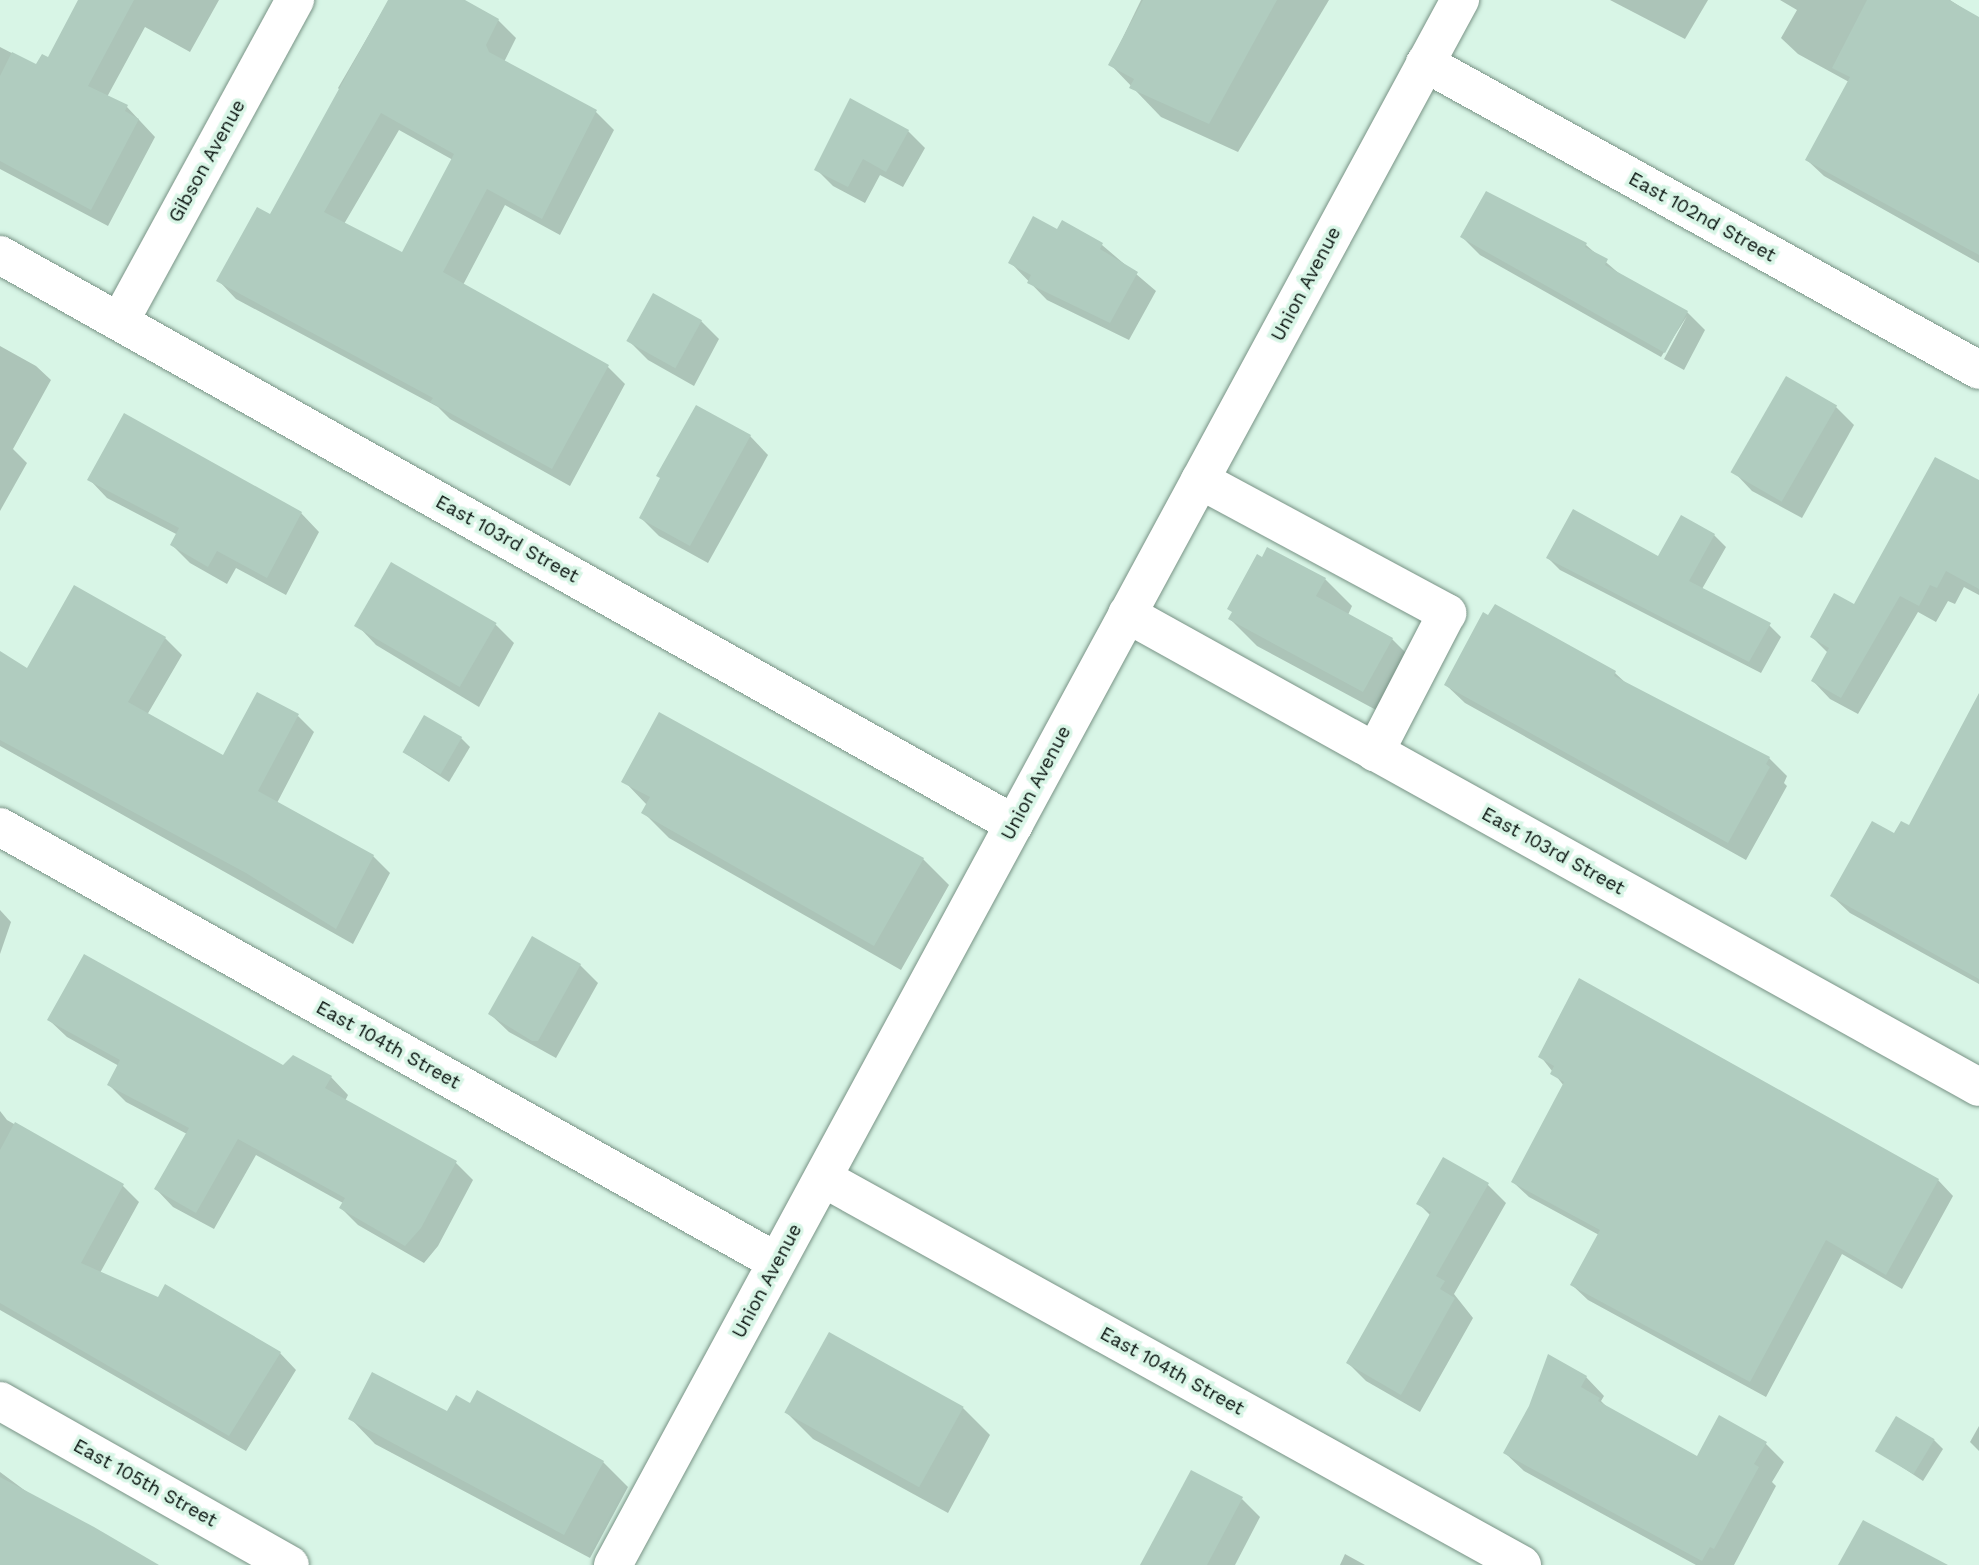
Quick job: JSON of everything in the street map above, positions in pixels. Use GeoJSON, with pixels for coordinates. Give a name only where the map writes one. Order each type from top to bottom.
{"type":"FeatureCollection","features":[{"type":"Feature","properties":{"kind":"street","name":"Gibson Avenue"},"geometry":{"type":"LineString","coordinates":[[120,321],[295,0]]}},
{"type":"Feature","properties":{"kind":"street","name":"Union Avenue"},"geometry":{"type":"LineString","coordinates":[[613,1565],[1460,0]]}},
{"type":"Feature","properties":{"kind":"street","name":"East 102nd Street"},"geometry":{"type":"LineString","coordinates":[[1425,63],[1979,370]]}},
{"type":"Feature","properties":{"kind":"street","name":"East 103rd Street"},"geometry":{"type":"LineString","coordinates":[[0,255],[1014,824]]}},
{"type":"Feature","properties":{"kind":"street"},"geometry":{"type":"LineString","coordinates":[[1200,480],[1447,613],[1375,752]]}},
{"type":"Feature","properties":{"kind":"street","name":"East 103rd Street"},"geometry":{"type":"LineString","coordinates":[[1127,614],[1979,1087]]}},
{"type":"Feature","properties":{"kind":"street","name":"East 104th Street"},"geometry":{"type":"LineString","coordinates":[[0,827],[777,1262]]}},
{"type":"Feature","properties":{"kind":"street","name":"East 104th Street"},"geometry":{"type":"LineString","coordinates":[[823,1178],[1522,1565]]}},
{"type":"Feature","properties":{"kind":"street","name":"East 105th Street"},"geometry":{"type":"LineString","coordinates":[[0,1401],[289,1565]]}},
{"type":"Feature","properties":{"kind":"building"},"geometry":{"type":"Polygon","coordinates":[[[78,0],[134,0],[88,86],[128,105],[125,111],[139,119],[91,210],[0,161],[0,76],[12,52],[36,64],[42,54],[48,57],[78,0]]]}},
{"type":"Feature","properties":{"kind":"building"},"geometry":{"type":"Polygon","coordinates":[[[388,0],[465,0],[499,19],[486,45],[489,52],[597,110],[542,219],[487,189],[443,272],[609,365],[552,469],[430,402],[433,398],[216,281],[257,207],[270,214],[388,0]],[[381,113],[324,212],[402,252],[454,154],[381,113]]]}},
{"type":"Feature","properties":{"kind":"building"},"geometry":{"type":"Polygon","coordinates":[[[1143,0],[1277,0],[1209,124],[1129,88],[1134,79],[1108,65],[1143,0]]]}},
{"type":"Feature","properties":{"kind":"building"},"geometry":{"type":"Polygon","coordinates":[[[1867,0],[1949,0],[1979,17],[1979,255],[1805,160],[1850,77],[1832,68],[1867,0]]]}},
{"type":"Feature","properties":{"kind":"building"},"geometry":{"type":"Polygon","coordinates":[[[850,98],[909,130],[886,172],[863,159],[848,187],[814,170],[850,98]]]}},
{"type":"Feature","properties":{"kind":"building"},"geometry":{"type":"Polygon","coordinates":[[[1486,191],[1587,243],[1585,247],[1608,259],[1605,265],[1688,311],[1665,353],[1460,237],[1486,191]]]}},
{"type":"Feature","properties":{"kind":"building"},"geometry":{"type":"Polygon","coordinates":[[[1033,216],[1057,229],[1062,220],[1103,243],[1100,249],[1138,272],[1110,323],[1027,283],[1031,275],[1008,263],[1033,216]]]}},
{"type":"Feature","properties":{"kind":"building"},"geometry":{"type":"Polygon","coordinates":[[[653,293],[702,320],[675,368],[626,341],[653,293]]]}},
{"type":"Feature","properties":{"kind":"building"},"geometry":{"type":"Polygon","coordinates":[[[1786,376],[1837,406],[1782,502],[1730,472],[1786,376]]]}},
{"type":"Feature","properties":{"kind":"building"},"geometry":{"type":"Polygon","coordinates":[[[696,405],[751,435],[690,546],[639,518],[660,478],[656,476],[696,405]]]}},
{"type":"Feature","properties":{"kind":"building"},"geometry":{"type":"Polygon","coordinates":[[[124,413],[302,512],[267,578],[217,551],[208,567],[170,545],[179,528],[87,480],[124,413]]]}},
{"type":"Feature","properties":{"kind":"building"},"geometry":{"type":"Polygon","coordinates":[[[1935,457],[1979,480],[1979,589],[1946,571],[1937,588],[1930,585],[1919,606],[1900,596],[1841,698],[1811,681],[1829,648],[1810,637],[1834,593],[1854,604],[1935,457]]]}},
{"type":"Feature","properties":{"kind":"building"},"geometry":{"type":"Polygon","coordinates":[[[1573,509],[1658,556],[1681,515],[1715,534],[1689,581],[1771,623],[1749,662],[1546,558],[1573,509]]]}},
{"type":"Feature","properties":{"kind":"building"},"geometry":{"type":"Polygon","coordinates":[[[1267,547],[1326,578],[1316,596],[1393,638],[1363,692],[1228,619],[1232,612],[1227,609],[1257,554],[1262,557],[1267,547]]]}},
{"type":"Feature","properties":{"kind":"building"},"geometry":{"type":"Polygon","coordinates":[[[391,562],[497,623],[460,687],[354,626],[391,562]]]}},
{"type":"Feature","properties":{"kind":"building"},"geometry":{"type":"Polygon","coordinates":[[[74,585],[166,637],[128,702],[223,755],[257,692],[299,714],[258,791],[374,855],[336,929],[246,873],[0,740],[0,651],[27,668],[74,585]]]}},
{"type":"Feature","properties":{"kind":"building"},"geometry":{"type":"Polygon","coordinates":[[[1495,604],[1616,671],[1614,676],[1770,757],[1766,764],[1770,767],[1728,843],[1444,685],[1483,612],[1488,615],[1495,604]]]}},
{"type":"Feature","properties":{"kind":"building"},"geometry":{"type":"Polygon","coordinates":[[[1979,693],[1979,979],[1830,896],[1872,821],[1894,833],[1901,821],[1909,825],[1979,693]]]}},
{"type":"Feature","properties":{"kind":"building"},"geometry":{"type":"Polygon","coordinates":[[[659,712],[924,858],[874,946],[641,813],[650,797],[621,782],[659,712]]]}},
{"type":"Feature","properties":{"kind":"building"},"geometry":{"type":"Polygon","coordinates":[[[424,715],[462,737],[441,774],[402,752],[424,715]]]}},
{"type":"Feature","properties":{"kind":"building"},"geometry":{"type":"Polygon","coordinates":[[[532,936],[581,964],[538,1041],[532,1041],[488,1014],[532,936]]]}},
{"type":"Feature","properties":{"kind":"building"},"geometry":{"type":"Polygon","coordinates":[[[84,954],[283,1065],[293,1055],[332,1076],[325,1088],[457,1161],[421,1228],[405,1246],[339,1208],[345,1198],[238,1139],[196,1213],[154,1189],[189,1128],[107,1085],[120,1060],[47,1020],[84,954]]]}},
{"type":"Feature","properties":{"kind":"building"},"geometry":{"type":"Polygon","coordinates":[[[1579,978],[1939,1179],[1886,1275],[1826,1240],[1750,1382],[1570,1285],[1600,1230],[1511,1182],[1564,1082],[1550,1074],[1554,1066],[1538,1057],[1579,978]]]}},
{"type":"Feature","properties":{"kind":"building"},"geometry":{"type":"Polygon","coordinates":[[[15,1122],[124,1184],[81,1263],[158,1297],[165,1284],[281,1352],[229,1436],[0,1303],[0,1150],[15,1122]]]}},
{"type":"Feature","properties":{"kind":"building"},"geometry":{"type":"Polygon","coordinates":[[[1443,1157],[1489,1183],[1436,1276],[1445,1281],[1440,1289],[1455,1298],[1401,1395],[1346,1363],[1431,1212],[1416,1204],[1443,1157]]]}},
{"type":"Feature","properties":{"kind":"building"},"geometry":{"type":"Polygon","coordinates":[[[829,1332],[964,1407],[919,1487],[784,1412],[829,1332]]]}},
{"type":"Feature","properties":{"kind":"building"},"geometry":{"type":"Polygon","coordinates":[[[1548,1354],[1587,1376],[1581,1387],[1600,1398],[1598,1401],[1697,1456],[1719,1415],[1767,1442],[1754,1464],[1759,1467],[1714,1549],[1710,1547],[1702,1561],[1503,1453],[1529,1406],[1548,1354]]]}},
{"type":"Feature","properties":{"kind":"building"},"geometry":{"type":"Polygon","coordinates":[[[372,1372],[447,1411],[456,1395],[470,1403],[477,1390],[604,1461],[564,1535],[348,1419],[372,1372]]]}},
{"type":"Feature","properties":{"kind":"building"},"geometry":{"type":"Polygon","coordinates":[[[1896,1416],[1935,1439],[1913,1474],[1875,1451],[1896,1416]]]}},
{"type":"Feature","properties":{"kind":"building"},"geometry":{"type":"Polygon","coordinates":[[[1191,1470],[1243,1497],[1207,1565],[1140,1565],[1191,1470]]]}},
{"type":"Feature","properties":{"kind":"building"},"geometry":{"type":"Polygon","coordinates":[[[0,1477],[94,1527],[159,1565],[0,1565],[0,1477]]]}},
{"type":"Feature","properties":{"kind":"building"},"geometry":{"type":"Polygon","coordinates":[[[1863,1520],[1948,1565],[1838,1565],[1863,1520]]]}}]}
